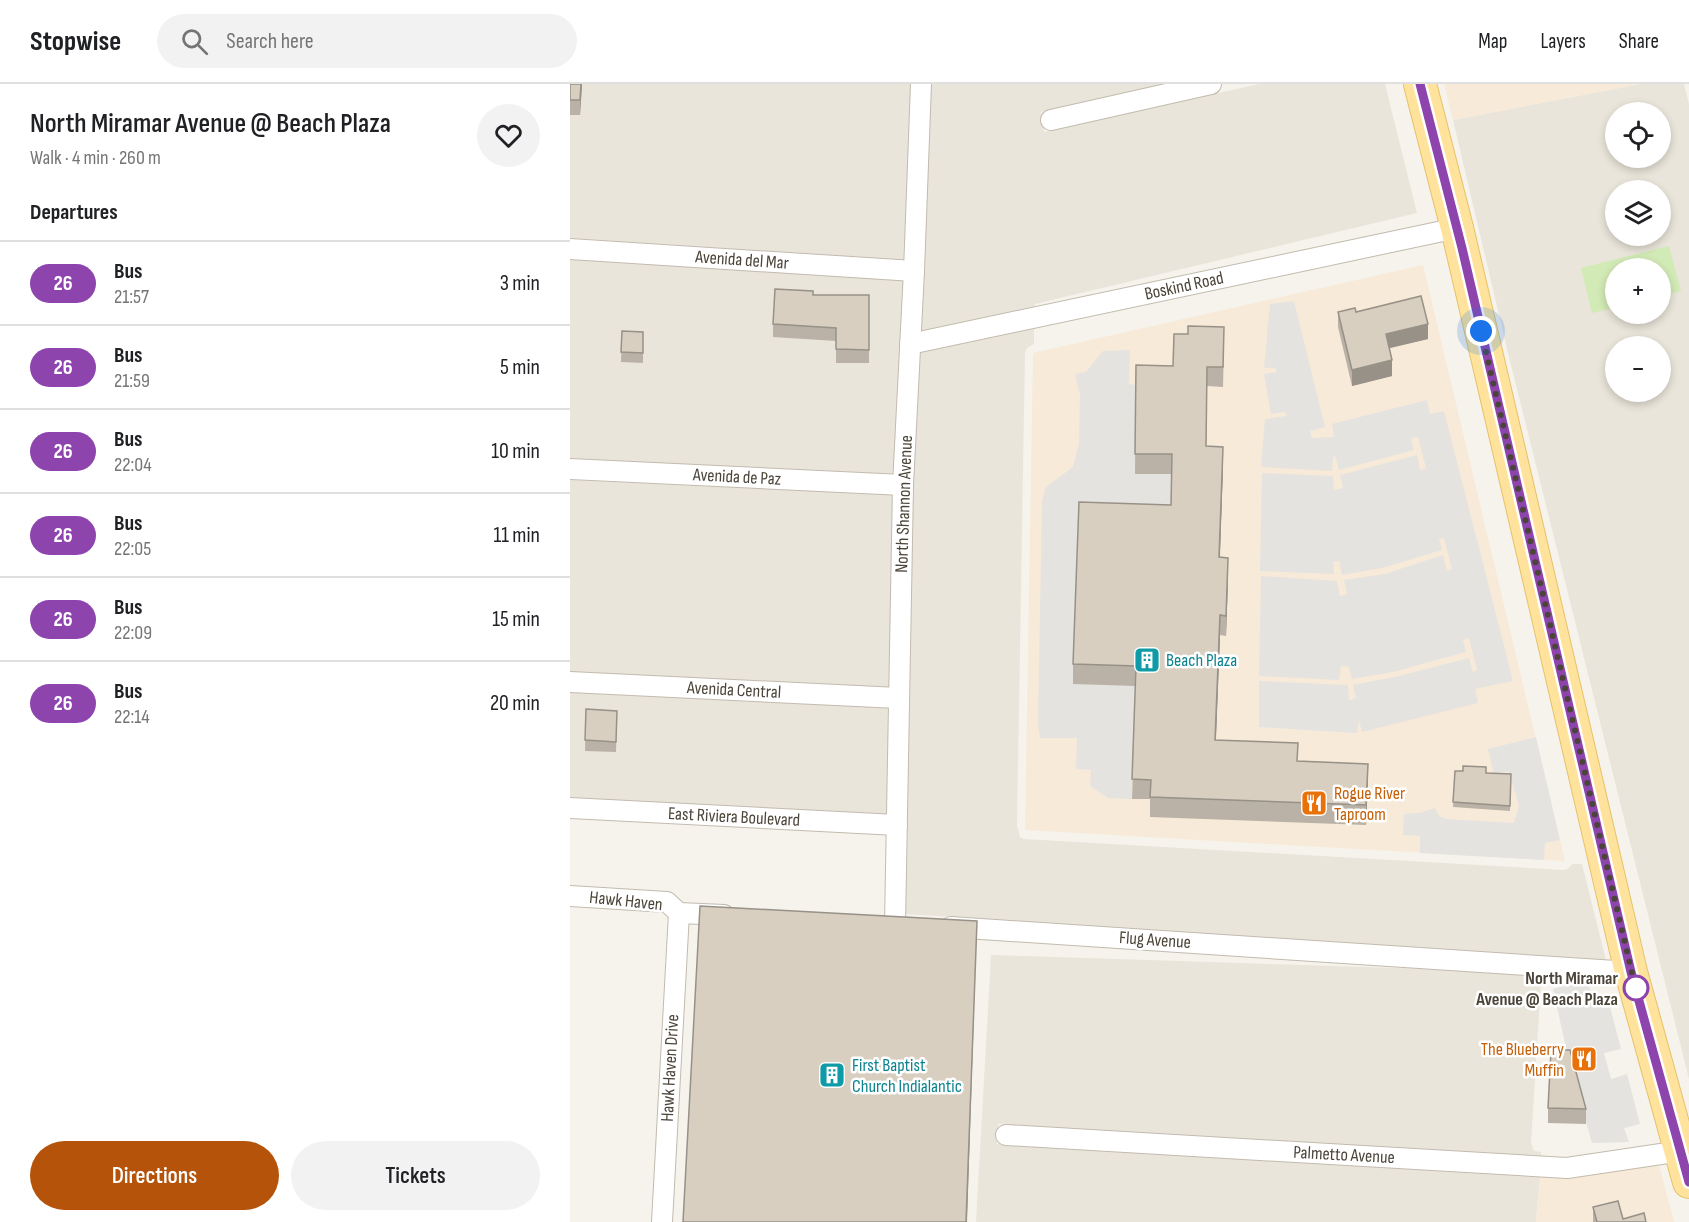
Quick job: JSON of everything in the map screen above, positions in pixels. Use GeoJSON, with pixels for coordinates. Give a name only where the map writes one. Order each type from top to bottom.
{"type":"FeatureCollection","features":[{"type":"Feature","properties":{"kind":"main road"},"geometry":{"type":"LineString","coordinates":[[1420,84],[1457,228],[1631,972],[1689,1182]]}},
{"type":"Feature","properties":{"kind":"street","name":"North Shannon Avenue"},"geometry":{"type":"LineString","coordinates":[[895,924],[903,485],[921,84]]}},
{"type":"Feature","properties":{"kind":"street"},"geometry":{"type":"LineString","coordinates":[[1051,120],[1210,84]]}},
{"type":"Feature","properties":{"kind":"street","name":"Boskind Road"},"geometry":{"type":"LineString","coordinates":[[910,344],[1457,228]]}},
{"type":"Feature","properties":{"kind":"street","name":"Avenida del Mar"},"geometry":{"type":"LineString","coordinates":[[570,249],[914,271]]}},
{"type":"Feature","properties":{"kind":"street","name":"Avenida de Paz"},"geometry":{"type":"LineString","coordinates":[[570,469],[903,485]]}},
{"type":"Feature","properties":{"kind":"street","name":"Avenida Central"},"geometry":{"type":"LineString","coordinates":[[570,682],[898,698]]}},
{"type":"Feature","properties":{"kind":"street","name":"East Riviera Boulevard"},"geometry":{"type":"LineString","coordinates":[[570,808],[897,825]]}},
{"type":"Feature","properties":{"kind":"street","name":"Hawk Haven"},"geometry":{"type":"LineString","coordinates":[[570,896],[667,902],[679,913]]}},
{"type":"Feature","properties":{"kind":"street"},"geometry":{"type":"LineString","coordinates":[[679,913],[745,916]]}},
{"type":"Feature","properties":{"kind":"street","name":"Hawk Haven Drive"},"geometry":{"type":"LineString","coordinates":[[662,1222],[679,913]]}},
{"type":"Feature","properties":{"kind":"street","name":"Flug Avenue"},"geometry":{"type":"LineString","coordinates":[[875,923],[1631,972]]}},
{"type":"Feature","properties":{"kind":"street","name":"Palmetto Avenue"},"geometry":{"type":"LineString","coordinates":[[1006,1135],[1567,1168],[1681,1151]]}},
{"type":"Feature","properties":{"kind":"shaded area"},"geometry":{"type":"Polygon","coordinates":[[[570,84],[912,84],[906,260],[570,238],[570,84]]]}},
{"type":"Feature","properties":{"kind":"shaded area"},"geometry":{"type":"Polygon","coordinates":[[[931,84],[1164,84],[1041,112],[1044,132],[1259,84],[1385,84],[1417,213],[1035,304],[1035,307],[920,332],[931,84]]]}},
{"type":"Feature","properties":{"kind":"shaded area"},"geometry":{"type":"Polygon","coordinates":[[[1444,84],[1640,84],[1453,120],[1444,84]]]}},
{"type":"Feature","properties":{"kind":"shaded area"},"geometry":{"type":"Polygon","coordinates":[[[1640,84],[1684,84],[1689,104],[1689,1079],[1508,353],[1453,120],[1640,84]]]}},
{"type":"Feature","properties":{"kind":"shaded area"},"geometry":{"type":"Polygon","coordinates":[[[570,259],[905,281],[902,336],[900,336],[895,474],[570,459],[570,259]]]}},
{"type":"Feature","properties":{"kind":"shaded area"},"geometry":{"type":"Polygon","coordinates":[[[1423,265],[1565,861],[1025,830],[1033,353],[1423,265]]]}},
{"type":"Feature","properties":{"kind":"shaded area"},"geometry":{"type":"Polygon","coordinates":[[[1294,301],[1325,427],[1310,431],[1312,438],[1334,437],[1332,424],[1427,400],[1430,414],[1444,411],[1513,681],[1475,689],[1478,703],[1362,732],[1359,721],[1357,733],[1259,727],[1259,681],[1348,685],[1349,700],[1356,698],[1353,685],[1469,658],[1473,672],[1477,670],[1469,638],[1463,640],[1466,652],[1393,672],[1352,679],[1349,667],[1341,666],[1339,680],[1259,676],[1261,576],[1337,581],[1340,596],[1347,594],[1344,580],[1385,574],[1443,555],[1447,571],[1452,569],[1444,538],[1439,539],[1442,550],[1382,568],[1342,575],[1339,561],[1333,562],[1334,574],[1260,571],[1262,473],[1333,476],[1334,490],[1343,488],[1340,475],[1417,455],[1420,470],[1426,468],[1418,437],[1411,438],[1414,450],[1339,470],[1335,456],[1332,471],[1261,467],[1265,419],[1287,416],[1285,412],[1271,414],[1264,374],[1277,372],[1275,368],[1264,368],[1270,304],[1294,301]]]}},
{"type":"Feature","properties":{"kind":"shaded area"},"geometry":{"type":"Polygon","coordinates":[[[1034,328],[1034,344],[1027,348],[1025,353],[1017,825],[1020,837],[1564,870],[1572,864],[1582,864],[1606,960],[905,914],[912,485],[919,353],[1034,328]]]}},
{"type":"Feature","properties":{"kind":"shaded area"},"geometry":{"type":"Polygon","coordinates":[[[1130,350],[1129,384],[1136,385],[1172,474],[1171,525],[1136,686],[1132,799],[1108,798],[1090,786],[1091,770],[1076,769],[1077,738],[1040,738],[1038,724],[1042,501],[1046,487],[1073,467],[1079,443],[1080,395],[1075,374],[1086,372],[1103,351],[1130,350]]]}},
{"type":"Feature","properties":{"kind":"shaded area"},"geometry":{"type":"Polygon","coordinates":[[[570,480],[894,495],[889,687],[570,672],[570,480]]]}},
{"type":"Feature","properties":{"kind":"shaded area"},"geometry":{"type":"Polygon","coordinates":[[[570,692],[889,708],[888,815],[570,798],[570,692]]]}},
{"type":"Feature","properties":{"kind":"shaded area"},"geometry":{"type":"Polygon","coordinates":[[[1536,737],[1560,840],[1545,843],[1544,860],[1420,853],[1420,836],[1403,835],[1404,814],[1419,813],[1435,808],[1439,816],[1447,819],[1514,823],[1519,805],[1511,779],[1508,771],[1494,775],[1488,749],[1536,737]]]}},
{"type":"Feature","properties":{"kind":"shaded area"},"geometry":{"type":"Polygon","coordinates":[[[991,955],[1431,969],[1543,976],[1531,1143],[1534,1151],[1541,1152],[1541,1156],[998,1124],[997,1144],[1540,1177],[1536,1222],[976,1222],[991,955]]]}},
{"type":"Feature","properties":{"kind":"shaded area"},"geometry":{"type":"Polygon","coordinates":[[[1571,984],[1589,985],[1593,1002],[1608,999],[1621,1049],[1604,1053],[1611,1079],[1627,1074],[1640,1124],[1624,1128],[1629,1142],[1592,1143],[1570,1066],[1553,989],[1571,984]]]}},
{"type":"Feature","properties":{"kind":"shaded area"},"geometry":{"type":"Polygon","coordinates":[[[1659,1165],[1674,1222],[1536,1222],[1540,1177],[1568,1178],[1659,1165]]]}},
{"type":"Feature","properties":{"kind":"green space"},"geometry":{"type":"Polygon","coordinates":[[[1669,246],[1681,291],[1671,294],[1671,258],[1621,258],[1669,246]]]}},
{"type":"Feature","properties":{"kind":"green space"},"geometry":{"type":"Polygon","coordinates":[[[1605,262],[1605,310],[1592,313],[1581,268],[1605,262]]]}},
{"type":"Feature","properties":{"kind":"building"},"geometry":{"type":"Polygon","coordinates":[[[570,84],[581,84],[580,100],[570,100],[570,84]]]}},
{"type":"Feature","properties":{"kind":"building"},"geometry":{"type":"Polygon","coordinates":[[[775,289],[813,291],[813,295],[869,295],[869,350],[836,349],[836,328],[773,324],[775,289]]]}},
{"type":"Feature","properties":{"kind":"building"},"geometry":{"type":"Polygon","coordinates":[[[1421,296],[1428,324],[1386,334],[1392,360],[1352,370],[1338,312],[1355,308],[1356,312],[1421,296]]]}},
{"type":"Feature","properties":{"kind":"building","name":"Beach Plaza"},"geometry":{"type":"Polygon","coordinates":[[[1188,326],[1224,327],[1223,367],[1207,367],[1206,446],[1223,447],[1219,557],[1228,558],[1226,616],[1220,615],[1215,740],[1298,743],[1297,761],[1368,764],[1366,805],[1150,797],[1151,780],[1132,779],[1136,666],[1073,664],[1079,502],[1171,505],[1172,454],[1135,454],[1136,365],[1173,366],[1174,334],[1188,334],[1188,326]]]}},
{"type":"Feature","properties":{"kind":"building"},"geometry":{"type":"Polygon","coordinates":[[[622,331],[643,332],[643,353],[621,352],[622,331]]]}},
{"type":"Feature","properties":{"kind":"building"},"geometry":{"type":"Polygon","coordinates":[[[586,709],[617,711],[616,742],[585,740],[586,709]]]}},
{"type":"Feature","properties":{"kind":"building"},"geometry":{"type":"Polygon","coordinates":[[[1463,766],[1486,767],[1486,773],[1511,774],[1510,806],[1453,802],[1455,771],[1463,771],[1463,766]]]}},
{"type":"Feature","properties":{"kind":"building","name":"First Baptist Church Indialantic"},"geometry":{"type":"Polygon","coordinates":[[[700,906],[977,921],[966,1222],[683,1222],[700,906]]]}},
{"type":"Feature","properties":{"kind":"building"},"geometry":{"type":"Polygon","coordinates":[[[1551,1050],[1570,1050],[1586,1109],[1548,1108],[1551,1050]]]}},
{"type":"Feature","properties":{"kind":"building"},"geometry":{"type":"Polygon","coordinates":[[[1618,1201],[1623,1219],[1644,1213],[1646,1222],[1597,1222],[1593,1207],[1618,1201]]]}},
{"type":"Feature","properties":{"kind":"bus line","name":"26"},"geometry":{"type":"LineString","coordinates":[[1420,84],[1462,248],[1631,972],[1689,1182]]}},
{"type":"Feature","properties":{"kind":"place","name":"Beach Plaza"},"geometry":{"type":"Point","coordinates":[1147,660]}},
{"type":"Feature","properties":{"kind":"place","name":"Rogue River Taproom"},"geometry":{"type":"Point","coordinates":[1314,803]}},
{"type":"Feature","properties":{"kind":"place","name":"North Miramar Avenue @ Beach Plaza"},"geometry":{"type":"Point","coordinates":[1636,988]}},
{"type":"Feature","properties":{"kind":"place","name":"The Blueberry Muffin"},"geometry":{"type":"Point","coordinates":[1584,1059]}},
{"type":"Feature","properties":{"kind":"place","name":"First Baptist Church Indialantic"},"geometry":{"type":"Point","coordinates":[832,1075]}},
{"type":"Feature","properties":{"kind":"route"},"geometry":{"type":"LineString","coordinates":[[1481,331],[1636,990],[1636,988]]}}]}
